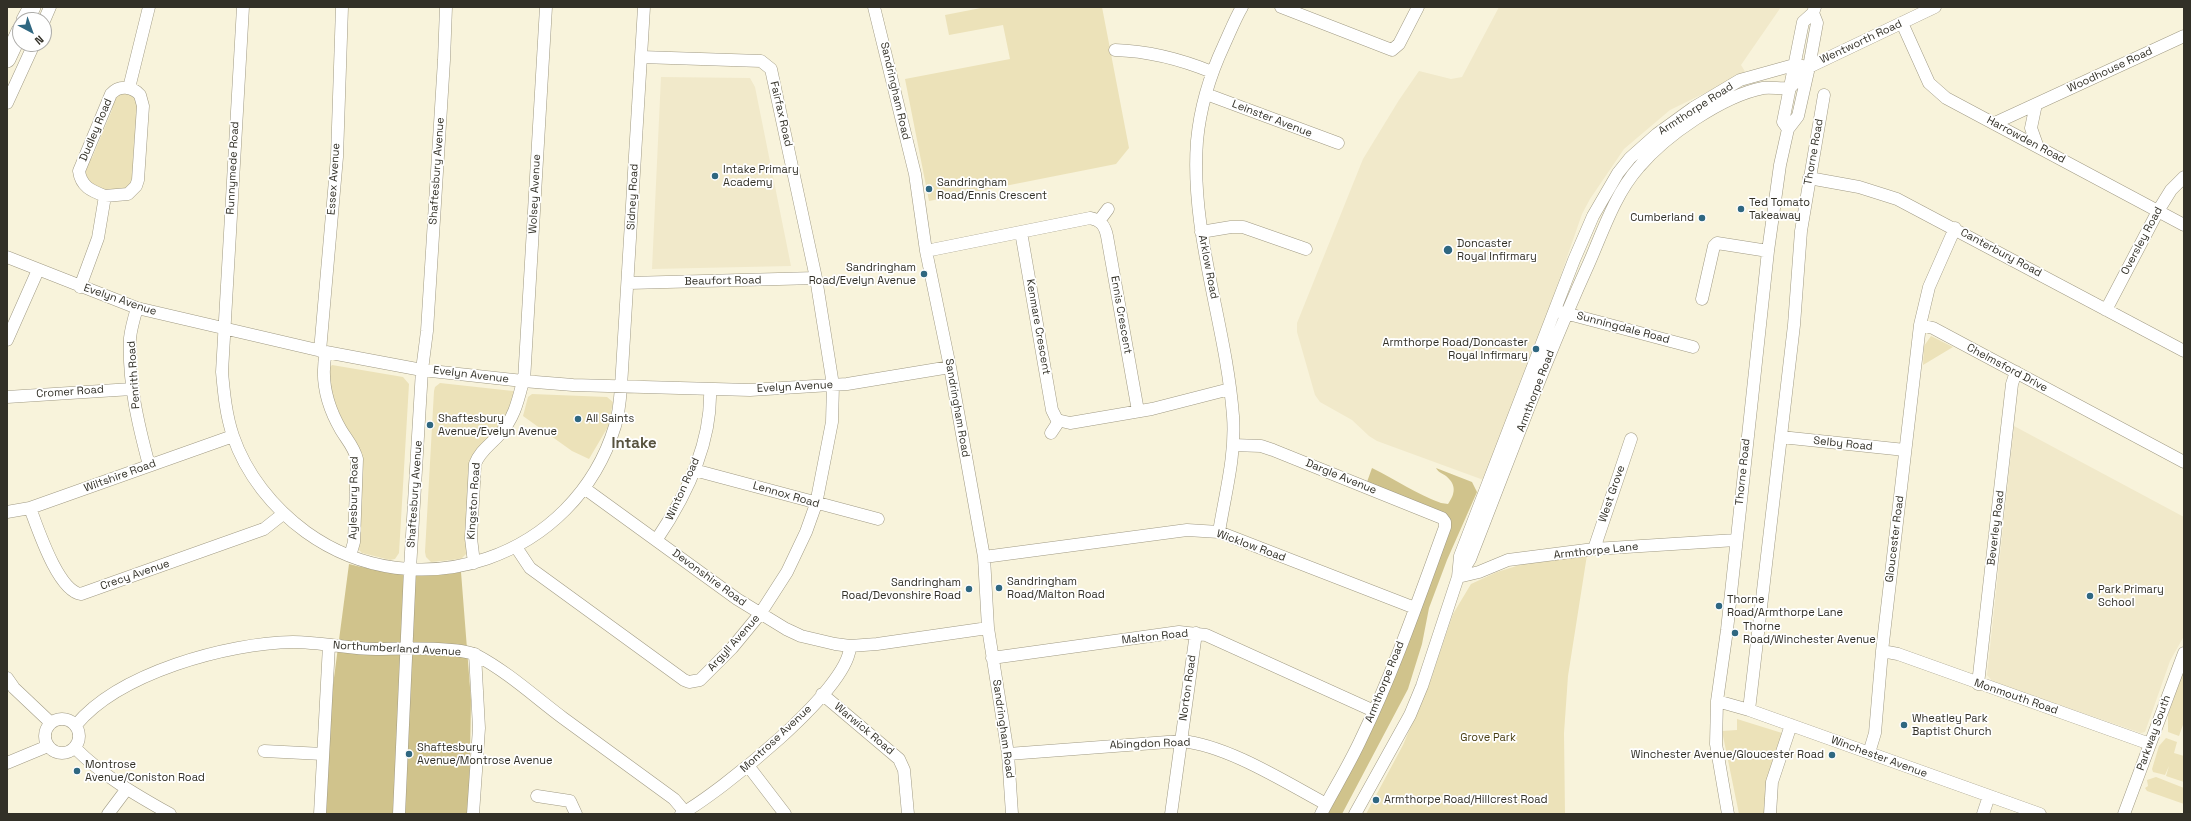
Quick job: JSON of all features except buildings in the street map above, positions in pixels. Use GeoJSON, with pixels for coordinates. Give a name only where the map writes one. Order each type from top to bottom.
{"type":"FeatureCollection","features":[{"type":"Feature","properties":{"kind":"highway"},"geometry":{"type":"LineString","coordinates":[[7,59],[12,48]]}},
{"type":"Feature","properties":{"kind":"street"},"geometry":{"type":"LineString","coordinates":[[80,287],[98,238],[105,196],[128,194],[136,186],[138,180],[143,106],[140,95],[129,88],[149,7]]}},
{"type":"Feature","properties":{"kind":"street","name":"Runnymede Road"},"geometry":{"type":"LineString","coordinates":[[243,7],[222,372],[224,399],[233,436],[256,481],[283,514],[320,542],[350,556],[383,566],[410,569]]}},
{"type":"Feature","properties":{"kind":"street","name":"Essex Avenue"},"geometry":{"type":"LineString","coordinates":[[323,352],[337,157],[342,7]]}},
{"type":"Feature","properties":{"kind":"street","name":"Shaftesbury Avenue"},"geometry":{"type":"LineString","coordinates":[[399,814],[410,569],[422,370],[429,308],[446,7]]}},
{"type":"Feature","properties":{"kind":"street","name":"Wolsey Avenue"},"geometry":{"type":"LineString","coordinates":[[524,381],[546,7]]}},
{"type":"Feature","properties":{"kind":"street","name":"Sidney Road"},"geometry":{"type":"LineString","coordinates":[[410,569],[442,569],[474,563],[516,547],[546,527],[566,510],[584,488],[599,464],[610,439],[617,418],[621,387],[629,283],[644,7]]}},
{"type":"Feature","properties":{"kind":"street","name":"Sandringham Road"},"geometry":{"type":"LineString","coordinates":[[874,7],[914,174],[926,251],[950,367],[984,557],[988,628],[1008,754],[1012,814]]}},
{"type":"Feature","properties":{"kind":"street","name":"Arklow Road"},"geometry":{"type":"LineString","coordinates":[[1219,532],[1233,445],[1230,389],[1202,232],[1197,189],[1197,141],[1200,116],[1212,72],[1242,7]]}},
{"type":"Feature","properties":{"kind":"street"},"geometry":{"type":"LineString","coordinates":[[1281,7],[1392,50],[1399,44],[1418,7]]}},
{"type":"Feature","properties":{"kind":"street","name":"Wentworth Road"},"geometry":{"type":"LineString","coordinates":[[1809,67],[1935,7]]}},
{"type":"Feature","properties":{"kind":"street","name":"Thorne Road"},"geometry":{"type":"LineString","coordinates":[[1788,130],[1783,122],[1803,22],[1814,10]]}},
{"type":"Feature","properties":{"kind":"street","name":"Thorne Road"},"geometry":{"type":"LineString","coordinates":[[1728,814],[1716,744],[1718,701],[1768,251],[1780,165],[1788,130],[1798,116],[1809,67],[1817,23],[1814,10]]}},
{"type":"Feature","properties":{"kind":"street","name":"Harrowden Road"},"geometry":{"type":"LineString","coordinates":[[1902,23],[1929,83],[1946,98],[1996,123],[2184,225]]}},
{"type":"Feature","properties":{"kind":"street","name":"Woodhouse Road"},"geometry":{"type":"LineString","coordinates":[[1996,123],[2184,36]]}},
{"type":"Feature","properties":{"kind":"street"},"geometry":{"type":"LineString","coordinates":[[1115,50],[1140,51],[1182,60],[1212,72]]}},
{"type":"Feature","properties":{"kind":"street"},"geometry":{"type":"LineString","coordinates":[[7,104],[30,52]]}},
{"type":"Feature","properties":{"kind":"street","name":"Fairfax Road"},"geometry":{"type":"LineString","coordinates":[[641,57],[761,61],[771,69],[816,278],[833,385]]}},
{"type":"Feature","properties":{"kind":"street","name":"Armthorpe Road"},"geometry":{"type":"LineString","coordinates":[[1356,814],[1410,715],[1422,686],[1458,577],[1460,556],[1554,310],[1593,216],[1618,173],[1630,158],[1652,138],[1684,115],[1740,80],[1794,65],[1809,67]]}},
{"type":"Feature","properties":{"kind":"street"},"geometry":{"type":"LineString","coordinates":[[1790,88],[1809,67]]}},
{"type":"Feature","properties":{"kind":"street","name":"Dudley Road"},"geometry":{"type":"LineString","coordinates":[[105,196],[86,187],[81,181],[79,171],[112,94],[119,88],[129,88]]}},
{"type":"Feature","properties":{"kind":"street","name":"Armthorpe Road"},"geometry":{"type":"LineString","coordinates":[[1458,577],[1470,559],[1567,314],[1619,195],[1643,162],[1658,147],[1690,123],[1727,102],[1764,88],[1790,88]]}},
{"type":"Feature","properties":{"kind":"street","name":"Leinster Avenue"},"geometry":{"type":"LineString","coordinates":[[1206,94],[1338,144]]}},
{"type":"Feature","properties":{"kind":"street","name":"Thorne Road"},"geometry":{"type":"LineString","coordinates":[[1749,710],[1794,325],[1801,230],[1824,95]]}},
{"type":"Feature","properties":{"kind":"street"},"geometry":{"type":"LineString","coordinates":[[2036,104],[2031,128],[2037,145]]}},
{"type":"Feature","properties":{"kind":"street","name":"Oversley Road"},"geometry":{"type":"LineString","coordinates":[[2106,310],[2170,190],[2184,177]]}},
{"type":"Feature","properties":{"kind":"street","name":"Canterbury Road"},"geometry":{"type":"LineString","coordinates":[[1809,178],[1859,187],[1897,199],[1955,228],[2184,351]]}},
{"type":"Feature","properties":{"kind":"street"},"geometry":{"type":"LineString","coordinates":[[926,251],[1090,218],[1099,221],[1108,208]]}},
{"type":"Feature","properties":{"kind":"street","name":"Ennis Crescent"},"geometry":{"type":"LineString","coordinates":[[1099,221],[1106,229],[1138,411]]}},
{"type":"Feature","properties":{"kind":"street"},"geometry":{"type":"LineString","coordinates":[[1202,232],[1231,227],[1243,227],[1306,249]]}},
{"type":"Feature","properties":{"kind":"street"},"geometry":{"type":"LineString","coordinates":[[1920,325],[1929,287],[1955,228]]}},
{"type":"Feature","properties":{"kind":"street","name":"Kenmare Crescent"},"geometry":{"type":"LineString","coordinates":[[1021,232],[1052,410],[1054,416],[1059,421]]}},
{"type":"Feature","properties":{"kind":"street"},"geometry":{"type":"LineString","coordinates":[[1702,299],[1714,246],[1717,243],[1768,251]]}},
{"type":"Feature","properties":{"kind":"street","name":"Evelyn Avenue"},"geometry":{"type":"LineString","coordinates":[[7,257],[136,308],[323,352],[422,370],[524,381],[621,387],[750,390],[833,385],[950,367]]}},
{"type":"Feature","properties":{"kind":"street"},"geometry":{"type":"LineString","coordinates":[[7,340],[38,270]]}},
{"type":"Feature","properties":{"kind":"street","name":"Beaufort Road"},"geometry":{"type":"LineString","coordinates":[[629,283],[816,278]]}},
{"type":"Feature","properties":{"kind":"street","name":"Penrith Road"},"geometry":{"type":"LineString","coordinates":[[136,308],[130,338],[132,389],[138,426],[149,465]]}},
{"type":"Feature","properties":{"kind":"street","name":"Sunningdale Road"},"geometry":{"type":"LineString","coordinates":[[1554,310],[1693,347]]}},
{"type":"Feature","properties":{"kind":"street","name":"Chelmsford Drive"},"geometry":{"type":"LineString","coordinates":[[1920,325],[1933,328],[2184,462]]}},
{"type":"Feature","properties":{"kind":"street","name":"Gloucester Road"},"geometry":{"type":"LineString","coordinates":[[1869,753],[1875,733],[1882,651],[1920,325]]}},
{"type":"Feature","properties":{"kind":"street","name":"Aylesbury Road"},"geometry":{"type":"LineString","coordinates":[[323,352],[324,380],[329,407],[341,431],[354,448],[357,459],[354,542],[350,556]]}},
{"type":"Feature","properties":{"kind":"street","name":"Beverley Road"},"geometry":{"type":"LineString","coordinates":[[1978,684],[2012,384],[2016,372]]}},
{"type":"Feature","properties":{"kind":"street","name":"Kingston Road"},"geometry":{"type":"LineString","coordinates":[[474,563],[471,538],[475,464],[478,456],[499,435],[512,417],[517,406],[524,381]]}},
{"type":"Feature","properties":{"kind":"street","name":"Argyll Avenue"},"geometry":{"type":"LineString","coordinates":[[516,547],[530,568],[688,682],[700,680],[732,648],[760,614],[787,572],[806,532],[816,504],[832,422],[833,385]]}},
{"type":"Feature","properties":{"kind":"street","name":"Cromer Road"},"geometry":{"type":"LineString","coordinates":[[7,397],[132,389]]}},
{"type":"Feature","properties":{"kind":"street","name":"Winton Road"},"geometry":{"type":"LineString","coordinates":[[657,539],[674,515],[694,470],[706,429],[710,405],[710,389]]}},
{"type":"Feature","properties":{"kind":"street"},"geometry":{"type":"LineString","coordinates":[[1050,433],[1059,421],[1070,423],[1138,411],[1230,389]]}},
{"type":"Feature","properties":{"kind":"street","name":"Wiltshire Road"},"geometry":{"type":"LineString","coordinates":[[7,512],[30,508],[233,436]]}},
{"type":"Feature","properties":{"kind":"street","name":"Selby Road"},"geometry":{"type":"LineString","coordinates":[[1780,438],[1905,450]]}},
{"type":"Feature","properties":{"kind":"street","name":"West Grove"},"geometry":{"type":"LineString","coordinates":[[1594,549],[1631,439]]}},
{"type":"Feature","properties":{"kind":"street","name":"Dargle Avenue"},"geometry":{"type":"LineString","coordinates":[[1233,445],[1261,446],[1273,450],[1442,518],[1445,522]]}},
{"type":"Feature","properties":{"kind":"street","name":"Lennox Road"},"geometry":{"type":"LineString","coordinates":[[694,470],[816,504],[878,519]]}},
{"type":"Feature","properties":{"kind":"street","name":"Devonshire Road"},"geometry":{"type":"LineString","coordinates":[[584,488],[760,614],[801,636],[828,643],[850,646],[877,644],[988,628]]}},
{"type":"Feature","properties":{"kind":"street","name":"Crecy Avenue"},"geometry":{"type":"LineString","coordinates":[[30,508],[47,550],[63,581],[69,589],[75,593],[81,594],[264,529],[283,514]]}},
{"type":"Feature","properties":{"kind":"street","name":"Armthorpe Road"},"geometry":{"type":"LineString","coordinates":[[1324,809],[1350,762],[1374,711],[1415,608],[1445,527],[1445,522]]}},
{"type":"Feature","properties":{"kind":"street","name":"Wicklow Road"},"geometry":{"type":"LineString","coordinates":[[984,557],[1187,530],[1219,532],[1415,608]]}},
{"type":"Feature","properties":{"kind":"street","name":"Armthorpe Lane"},"geometry":{"type":"LineString","coordinates":[[1458,577],[1479,572],[1508,560],[1594,549],[1736,540]]}},
{"type":"Feature","properties":{"kind":"street","name":"Malton Road"},"geometry":{"type":"LineString","coordinates":[[992,658],[1179,632],[1196,633],[1206,635],[1374,711]]}},
{"type":"Feature","properties":{"kind":"street","name":"Norton Road"},"geometry":{"type":"LineString","coordinates":[[1171,814],[1196,633]]}},
{"type":"Feature","properties":{"kind":"street","name":"Northumberland Avenue"},"geometry":{"type":"LineString","coordinates":[[76,725],[113,693],[159,672],[214,654],[259,644],[294,642],[375,649],[406,648],[475,654],[517,682],[674,799],[683,813]]}},
{"type":"Feature","properties":{"kind":"street"},"geometry":{"type":"LineString","coordinates":[[320,814],[329,644]]}},
{"type":"Feature","properties":{"kind":"street","name":"Montrose Avenue"},"geometry":{"type":"LineString","coordinates":[[683,813],[749,767],[790,729],[822,694],[847,659],[850,646]]}},
{"type":"Feature","properties":{"kind":"street","name":"Monmouth Road"},"geometry":{"type":"LineString","coordinates":[[1882,651],[1898,654],[1978,684],[2150,744]]}},
{"type":"Feature","properties":{"kind":"street"},"geometry":{"type":"LineString","coordinates":[[473,814],[479,728],[475,654]]}},
{"type":"Feature","properties":{"kind":"street","name":"Parkway South"},"geometry":{"type":"LineString","coordinates":[[2124,814],[2184,654]]}},
{"type":"Feature","properties":{"kind":"street"},"geometry":{"type":"LineString","coordinates":[[7,678],[14,688],[51,723]]}},
{"type":"Feature","properties":{"kind":"street","name":"Warwick Road"},"geometry":{"type":"LineString","coordinates":[[822,694],[899,759],[904,770],[908,814]]}},
{"type":"Feature","properties":{"kind":"street","name":"Winchester Avenue"},"geometry":{"type":"LineString","coordinates":[[1718,701],[1749,710],[2040,814]]}},
{"type":"Feature","properties":{"kind":"street"},"geometry":{"type":"LineString","coordinates":[[64,718],[76,725],[80,738],[75,748],[70,752],[61,753],[52,750],[48,746],[45,734],[51,723],[64,718]]}},
{"type":"Feature","properties":{"kind":"street"},"geometry":{"type":"LineString","coordinates":[[1770,814],[1772,782],[1791,725]]}},
{"type":"Feature","properties":{"kind":"street","name":"Abingdon Road"},"geometry":{"type":"LineString","coordinates":[[1008,754],[1181,741],[1196,742],[1223,751],[1324,809]]}},
{"type":"Feature","properties":{"kind":"street"},"geometry":{"type":"LineString","coordinates":[[7,763],[48,746]]}},
{"type":"Feature","properties":{"kind":"street"},"geometry":{"type":"LineString","coordinates":[[75,748],[106,776],[126,790],[170,814]]}},
{"type":"Feature","properties":{"kind":"street"},"geometry":{"type":"LineString","coordinates":[[264,751],[323,754]]}},
{"type":"Feature","properties":{"kind":"street"},"geometry":{"type":"LineString","coordinates":[[749,767],[785,814]]}},
{"type":"Feature","properties":{"kind":"street"},"geometry":{"type":"LineString","coordinates":[[108,814],[126,790]]}},
{"type":"Feature","properties":{"kind":"street"},"geometry":{"type":"LineString","coordinates":[[537,796],[570,801],[576,814]]}},
{"type":"Feature","properties":{"kind":"street"},"geometry":{"type":"LineString","coordinates":[[1983,814],[1989,796]]}},
{"type":"Feature","properties":{"kind":"shaded area","name":"Doncaster Royal Infirmary"},"geometry":{"type":"Polygon","coordinates":[[[1499,7],[1781,7],[1741,65],[1746,73],[1670,110],[1624,149],[1590,199],[1582,214],[1489,482],[1377,441],[1369,436],[1352,420],[1320,402],[1315,395],[1297,332],[1297,323],[1363,159],[1399,100],[1419,71],[1451,79],[1462,77],[1499,7]]]}},
{"type":"Feature","properties":{"kind":"shaded area","name":"Intake Primary Academy"},"geometry":{"type":"Polygon","coordinates":[[[661,77],[750,78],[755,87],[791,266],[652,269],[661,77]]]}},
{"type":"Feature","properties":{"kind":"shaded area","name":"Park Primary School"},"geometry":{"type":"Polygon","coordinates":[[[2014,426],[2184,517],[2184,636],[2170,661],[2145,732],[2141,733],[1993,682],[1987,675],[2014,426]]]}},
{"type":"Feature","properties":{"kind":"shaded area"},"geometry":{"type":"Polygon","coordinates":[[[1372,468],[1441,503],[1448,504],[1454,490],[1450,479],[1439,472],[1436,468],[1472,482],[1477,492],[1447,560],[1429,608],[1422,644],[1408,689],[1342,814],[1326,814],[1450,520],[1367,482],[1372,468]]]}},
{"type":"Feature","properties":{"kind":"shaded area"},"geometry":{"type":"Polygon","coordinates":[[[349,564],[391,573],[418,575],[461,572],[471,700],[469,814],[324,814],[330,708],[349,564]]]}},
{"type":"Feature","properties":{"kind":"green space"},"geometry":{"type":"Polygon","coordinates":[[[986,7],[1102,7],[1129,148],[1116,164],[929,201],[905,79],[1010,59],[1003,25],[949,35],[945,15],[986,7]]]}},
{"type":"Feature","properties":{"kind":"green space"},"geometry":{"type":"Polygon","coordinates":[[[120,93],[134,94],[139,103],[137,136],[134,140],[133,181],[126,189],[109,191],[88,183],[83,174],[87,160],[92,158],[112,110],[111,104],[120,93]]]}},
{"type":"Feature","properties":{"kind":"green space"},"geometry":{"type":"Polygon","coordinates":[[[1931,336],[1953,347],[1923,365],[1924,346],[1931,336]]]}},
{"type":"Feature","properties":{"kind":"green space"},"geometry":{"type":"Polygon","coordinates":[[[332,365],[403,377],[409,384],[399,553],[395,559],[390,560],[362,553],[358,549],[362,459],[335,412],[327,370],[332,365]]]}},
{"type":"Feature","properties":{"kind":"green space"},"geometry":{"type":"Polygon","coordinates":[[[440,383],[513,391],[515,394],[511,411],[479,451],[467,553],[461,559],[431,562],[426,557],[425,552],[434,391],[435,387],[440,383]]]}},
{"type":"Feature","properties":{"kind":"green space"},"geometry":{"type":"Polygon","coordinates":[[[532,394],[607,397],[613,402],[609,425],[589,459],[572,451],[523,416],[528,397],[532,394]]]}},
{"type":"Feature","properties":{"kind":"green space","name":"Grove Park"},"geometry":{"type":"Polygon","coordinates":[[[1587,555],[1568,676],[1564,733],[1565,814],[1366,814],[1403,745],[1431,679],[1453,614],[1471,584],[1497,572],[1533,561],[1587,555]]]}},
{"type":"Feature","properties":{"kind":"green space"},"geometry":{"type":"Polygon","coordinates":[[[2184,669],[2184,722],[2179,736],[2168,732],[2168,715],[2184,669]]]}},
{"type":"Feature","properties":{"kind":"green space"},"geometry":{"type":"Polygon","coordinates":[[[1737,719],[1782,733],[1769,778],[1765,814],[1739,814],[1722,731],[1737,730],[1737,719]]]}},
{"type":"Feature","properties":{"kind":"green space"},"geometry":{"type":"Polygon","coordinates":[[[2166,738],[2177,742],[2174,753],[2184,756],[2184,782],[2166,776],[2169,766],[2165,775],[2153,772],[2152,769],[2159,746],[2166,738]]]}},
{"type":"Feature","properties":{"kind":"green space"},"geometry":{"type":"Polygon","coordinates":[[[2156,777],[2184,788],[2184,804],[2147,791],[2145,788],[2148,786],[2147,780],[2156,777]]]}},
{"type":"Feature","properties":{"kind":"place","name":"Intake Primary Academy"},"geometry":{"type":"Point","coordinates":[715,176]}},
{"type":"Feature","properties":{"kind":"place","name":"Sandringham Road/Ennis Crescent"},"geometry":{"type":"Point","coordinates":[929,189]}},
{"type":"Feature","properties":{"kind":"place","name":"Ted Tomato Takeaway"},"geometry":{"type":"Point","coordinates":[1741,209]}},
{"type":"Feature","properties":{"kind":"place","name":"Cumberland"},"geometry":{"type":"Point","coordinates":[1702,218]}},
{"type":"Feature","properties":{"kind":"place","name":"Doncaster Royal Infirmary"},"geometry":{"type":"Point","coordinates":[1448,250]}},
{"type":"Feature","properties":{"kind":"place","name":"Sandringham Road/Evelyn Avenue"},"geometry":{"type":"Point","coordinates":[924,274]}},
{"type":"Feature","properties":{"kind":"place","name":"Armthorpe Road/Doncaster Royal Infirmary"},"geometry":{"type":"Point","coordinates":[1536,349]}},
{"type":"Feature","properties":{"kind":"place","name":"All Saints"},"geometry":{"type":"Point","coordinates":[578,419]}},
{"type":"Feature","properties":{"kind":"place","name":"Shaftesbury Avenue/Evelyn Avenue"},"geometry":{"type":"Point","coordinates":[430,425]}},
{"type":"Feature","properties":{"kind":"place","name":"Sandringham Road/Malton Road"},"geometry":{"type":"Point","coordinates":[999,588]}},
{"type":"Feature","properties":{"kind":"place","name":"Sandringham Road/Devonshire Road"},"geometry":{"type":"Point","coordinates":[969,589]}},
{"type":"Feature","properties":{"kind":"place","name":"Park Primary School"},"geometry":{"type":"Point","coordinates":[2090,596]}},
{"type":"Feature","properties":{"kind":"place","name":"Thorne Road/Armthorpe Lane"},"geometry":{"type":"Point","coordinates":[1719,606]}},
{"type":"Feature","properties":{"kind":"place","name":"Thorne Road/Winchester Avenue"},"geometry":{"type":"Point","coordinates":[1735,633]}},
{"type":"Feature","properties":{"kind":"place","name":"Wheatley Park Baptist Church"},"geometry":{"type":"Point","coordinates":[1904,725]}},
{"type":"Feature","properties":{"kind":"place","name":"Shaftesbury Avenue/Montrose Avenue"},"geometry":{"type":"Point","coordinates":[409,754]}},
{"type":"Feature","properties":{"kind":"place","name":"Winchester Avenue/Gloucester Road"},"geometry":{"type":"Point","coordinates":[1832,755]}},
{"type":"Feature","properties":{"kind":"place","name":"Montrose Avenue/Coniston Road"},"geometry":{"type":"Point","coordinates":[77,771]}},
{"type":"Feature","properties":{"kind":"place","name":"Armthorpe Road/Hillcrest Road"},"geometry":{"type":"Point","coordinates":[1376,800]}},
{"type":"Feature","properties":{"kind":"district","name":"Intake"},"geometry":{"type":"Point","coordinates":[634,444]}}]}
